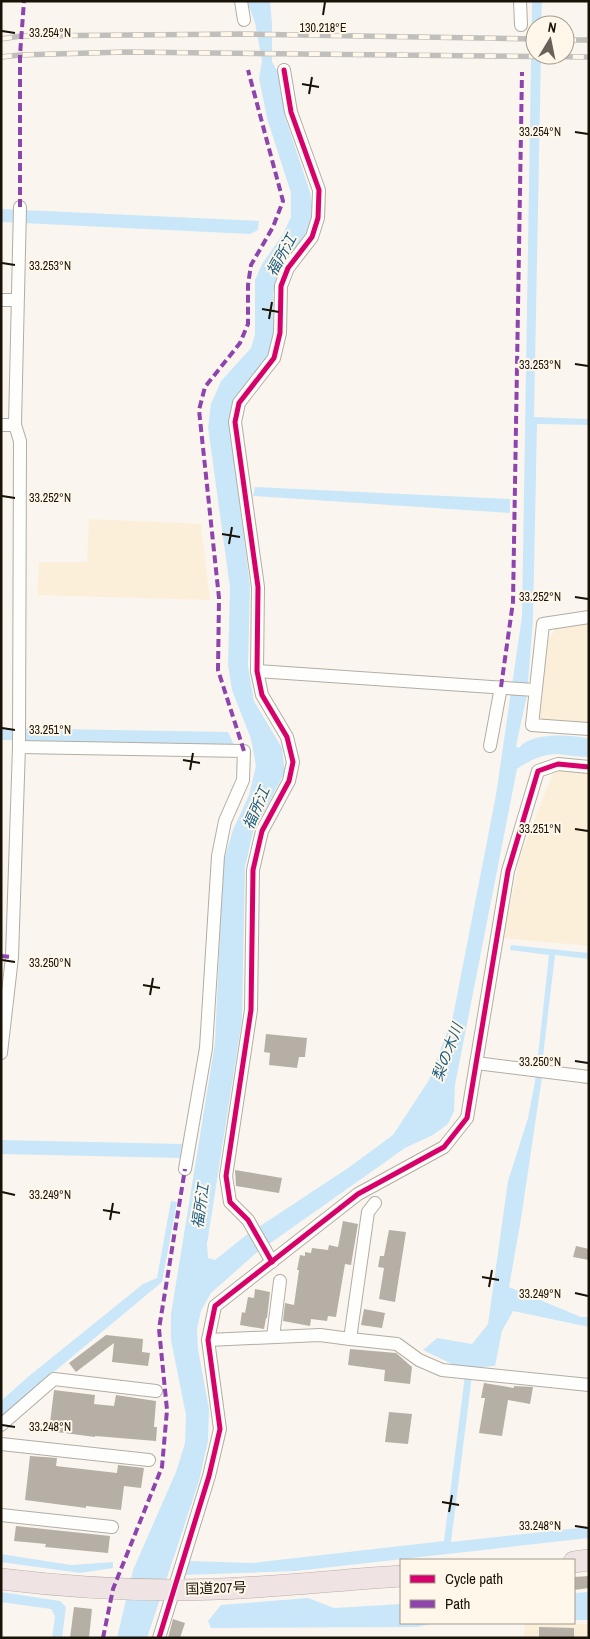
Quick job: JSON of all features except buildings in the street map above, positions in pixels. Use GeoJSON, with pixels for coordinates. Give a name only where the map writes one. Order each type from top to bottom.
{"type":"FeatureCollection","features":[{"type":"Feature","properties":{"kind":"highway"},"geometry":{"type":"LineString","coordinates":[[575,1562],[589,1560]]}},
{"type":"Feature","properties":{"kind":"highway","name":"国道207号"},"geometry":{"type":"LineString","coordinates":[[1,1579],[113,1589],[174,1590],[287,1585],[400,1576]]}},
{"type":"Feature","properties":{"kind":"street"},"geometry":{"type":"LineString","coordinates":[[241,1],[244,20]]}},
{"type":"Feature","properties":{"kind":"street"},"geometry":{"type":"LineString","coordinates":[[520,1],[521,25]]}},
{"type":"Feature","properties":{"kind":"street"},"geometry":{"type":"LineString","coordinates":[[272,1262],[248,1220],[230,1202],[226,1176],[251,1010],[253,870],[262,831],[289,781],[293,762],[287,737],[262,695],[257,671],[258,587],[235,422],[239,402],[274,358],[280,333],[281,286],[288,268],[312,237],[318,218],[319,190],[291,112],[284,70]]}},
{"type":"Feature","properties":{"kind":"street"},"geometry":{"type":"LineString","coordinates":[[1,1053],[12,957],[19,747],[20,441],[15,425],[20,207]]}},
{"type":"Feature","properties":{"kind":"street"},"geometry":{"type":"LineString","coordinates":[[1,300],[17,300]]}},
{"type":"Feature","properties":{"kind":"street"},"geometry":{"type":"LineString","coordinates":[[1,425],[15,425]]}},
{"type":"Feature","properties":{"kind":"street"},"geometry":{"type":"LineString","coordinates":[[589,617],[542,624],[532,725],[589,729]]}},
{"type":"Feature","properties":{"kind":"street"},"geometry":{"type":"LineString","coordinates":[[257,671],[535,690]]}},
{"type":"Feature","properties":{"kind":"street"},"geometry":{"type":"LineString","coordinates":[[490,746],[501,687]]}},
{"type":"Feature","properties":{"kind":"street"},"geometry":{"type":"LineString","coordinates":[[19,747],[244,751],[243,780],[226,821],[218,856],[206,1048],[185,1169]]}},
{"type":"Feature","properties":{"kind":"street"},"geometry":{"type":"LineString","coordinates":[[159,1638],[209,1476],[220,1429],[208,1340],[215,1306],[358,1194],[444,1147],[466,1118],[508,871],[538,771],[558,764],[588,765]]}},
{"type":"Feature","properties":{"kind":"street"},"geometry":{"type":"LineString","coordinates":[[476,1063],[589,1077]]}},
{"type":"Feature","properties":{"kind":"street"},"geometry":{"type":"LineString","coordinates":[[350,1339],[368,1212],[375,1203]]}},
{"type":"Feature","properties":{"kind":"street"},"geometry":{"type":"LineString","coordinates":[[274,1337],[280,1281]]}},
{"type":"Feature","properties":{"kind":"street"},"geometry":{"type":"LineString","coordinates":[[208,1340],[320,1335],[396,1344],[419,1360],[442,1370],[589,1386]]}},
{"type":"Feature","properties":{"kind":"street"},"geometry":{"type":"LineString","coordinates":[[1,1425],[54,1379],[156,1391]]}},
{"type":"Feature","properties":{"kind":"street"},"geometry":{"type":"LineString","coordinates":[[1,1444],[148,1460]]}},
{"type":"Feature","properties":{"kind":"street"},"geometry":{"type":"LineString","coordinates":[[1,1515],[112,1527]]}},
{"type":"Feature","properties":{"kind":"shaded area"},"geometry":{"type":"Polygon","coordinates":[[[89,519],[201,524],[210,600],[37,595],[39,562],[87,562],[89,519]]]}},
{"type":"Feature","properties":{"kind":"shaded area"},"geometry":{"type":"Polygon","coordinates":[[[589,621],[589,734],[538,733],[548,640],[557,627],[589,621]]]}},
{"type":"Feature","properties":{"kind":"shaded area"},"geometry":{"type":"Polygon","coordinates":[[[554,770],[589,773],[589,946],[503,938],[520,857],[554,770]]]}},
{"type":"Feature","properties":{"kind":"shaded area"},"geometry":{"type":"Polygon","coordinates":[[[525,1624],[589,1624],[589,1638],[524,1638],[525,1624]]]}},
{"type":"Feature","properties":{"kind":"water"},"geometry":{"type":"Polygon","coordinates":[[[247,1],[270,1],[272,62],[278,72],[285,117],[310,192],[313,214],[305,236],[280,271],[273,294],[274,334],[271,354],[229,420],[250,586],[248,666],[254,701],[282,748],[285,772],[253,832],[245,867],[242,1020],[207,1244],[208,1258],[215,1260],[245,1236],[348,1168],[393,1135],[429,1080],[453,1016],[496,795],[522,616],[531,65],[541,65],[534,417],[589,419],[589,425],[537,424],[533,620],[527,695],[516,746],[519,748],[532,739],[542,737],[562,735],[582,737],[589,739],[589,757],[557,754],[546,755],[536,758],[517,769],[455,1085],[454,1111],[448,1124],[433,1135],[405,1148],[255,1254],[211,1293],[201,1311],[197,1329],[198,1349],[209,1409],[208,1441],[199,1481],[147,1638],[117,1638],[133,1570],[176,1472],[185,1443],[186,1415],[171,1340],[171,1314],[215,1043],[223,863],[233,830],[249,795],[256,766],[251,739],[232,690],[228,665],[230,588],[208,427],[211,404],[221,381],[251,348],[255,334],[255,280],[262,264],[283,234],[291,217],[291,193],[267,118],[259,78],[262,61],[255,23],[247,1]]]}},
{"type":"Feature","properties":{"kind":"water"},"geometry":{"type":"Polygon","coordinates":[[[532,1],[542,1],[541,15],[532,15],[532,1]]]}},
{"type":"Feature","properties":{"kind":"water"},"geometry":{"type":"Polygon","coordinates":[[[1,209],[259,221],[258,230],[250,234],[1,222],[1,209]]]}},
{"type":"Feature","properties":{"kind":"water"},"geometry":{"type":"Polygon","coordinates":[[[255,487],[510,499],[510,513],[253,496],[255,487]]]}},
{"type":"Feature","properties":{"kind":"water"},"geometry":{"type":"Polygon","coordinates":[[[1,728],[228,732],[234,745],[1,740],[1,728]]]}},
{"type":"Feature","properties":{"kind":"water"},"geometry":{"type":"Polygon","coordinates":[[[511,945],[589,953],[589,959],[555,955],[542,1065],[537,1064],[549,955],[510,950],[511,945]]]}},
{"type":"Feature","properties":{"kind":"water"},"geometry":{"type":"Polygon","coordinates":[[[536,1076],[542,1077],[509,1287],[581,1317],[589,1317],[589,1327],[513,1311],[502,1331],[495,1366],[473,1368],[451,1542],[589,1527],[589,1538],[296,1571],[185,1575],[189,1561],[252,1563],[444,1541],[466,1367],[456,1366],[423,1350],[437,1338],[472,1344],[488,1324],[508,1181],[528,1118],[536,1076]]]}},
{"type":"Feature","properties":{"kind":"water"},"geometry":{"type":"Polygon","coordinates":[[[1,1140],[182,1144],[181,1158],[1,1154],[1,1140]]]}},
{"type":"Feature","properties":{"kind":"water"},"geometry":{"type":"Polygon","coordinates":[[[171,1201],[177,1202],[162,1282],[1,1416],[1,1401],[29,1376],[143,1284],[157,1278],[171,1201]]]}},
{"type":"Feature","properties":{"kind":"water"},"geometry":{"type":"Polygon","coordinates":[[[1,1554],[71,1565],[113,1562],[113,1568],[80,1573],[1,1562],[1,1554]]]}},
{"type":"Feature","properties":{"kind":"water"},"geometry":{"type":"Polygon","coordinates":[[[1,1592],[60,1601],[66,1607],[62,1638],[52,1638],[55,1616],[51,1609],[1,1602],[1,1592]]]}},
{"type":"Feature","properties":{"kind":"water"},"geometry":{"type":"Polygon","coordinates":[[[589,1592],[589,1620],[575,1620],[575,1593],[589,1592]]]}},
{"type":"Feature","properties":{"kind":"water"},"geometry":{"type":"Polygon","coordinates":[[[308,1598],[334,1608],[400,1604],[400,1624],[430,1624],[417,1627],[211,1628],[208,1621],[221,1605],[308,1598]]]}},
{"type":"Feature","properties":{"kind":"railway"},"geometry":{"type":"LineString","coordinates":[[1,39],[21,36],[241,34],[525,39]]}},
{"type":"Feature","properties":{"kind":"railway"},"geometry":{"type":"LineString","coordinates":[[575,40],[589,40]]}},
{"type":"Feature","properties":{"kind":"railway"},"geometry":{"type":"LineString","coordinates":[[1,57],[125,52],[589,57]]}},
{"type":"Feature","properties":{"kind":"marked path"},"geometry":{"type":"LineString","coordinates":[[20,207],[20,55],[24,1]]}},
{"type":"Feature","properties":{"kind":"marked path"},"geometry":{"type":"LineString","coordinates":[[244,751],[218,670],[219,598],[199,410],[205,387],[240,343],[248,324],[248,285],[251,265],[273,227],[283,201],[248,70]]}},
{"type":"Feature","properties":{"kind":"marked path"},"geometry":{"type":"LineString","coordinates":[[501,687],[513,602],[522,72]]}},
{"type":"Feature","properties":{"kind":"marked path"},"geometry":{"type":"LineString","coordinates":[[1,956],[12,957]]}},
{"type":"Feature","properties":{"kind":"marked path"},"geometry":{"type":"LineString","coordinates":[[103,1638],[113,1589],[162,1467],[167,1410],[159,1329],[185,1169]]}},
{"type":"Feature","properties":{"kind":"cycle path"},"geometry":{"type":"LineString","coordinates":[[272,1262],[248,1220],[230,1202],[226,1176],[251,1010],[253,870],[262,831],[289,781],[293,762],[287,737],[262,695],[257,671],[258,587],[235,422],[239,403],[274,358],[280,333],[281,286],[288,268],[312,237],[318,218],[319,190],[291,112],[284,70]]}},
{"type":"Feature","properties":{"kind":"cycle path"},"geometry":{"type":"LineString","coordinates":[[159,1638],[209,1476],[220,1429],[208,1340],[215,1306],[358,1194],[444,1147],[467,1118],[508,871],[538,771],[558,764],[589,767]]}},
{"type":"Feature","properties":{"kind":"water label","name":"福所江"},"geometry":{"type":"Point","coordinates":[281,255]}},
{"type":"Feature","properties":{"kind":"water label","name":"福所江"},"geometry":{"type":"Point","coordinates":[256,808]}},
{"type":"Feature","properties":{"kind":"water label","name":"梨の木川"},"geometry":{"type":"Point","coordinates":[447,1052]}},
{"type":"Feature","properties":{"kind":"water label","name":"福所江"},"geometry":{"type":"Point","coordinates":[200,1206]}}]}
